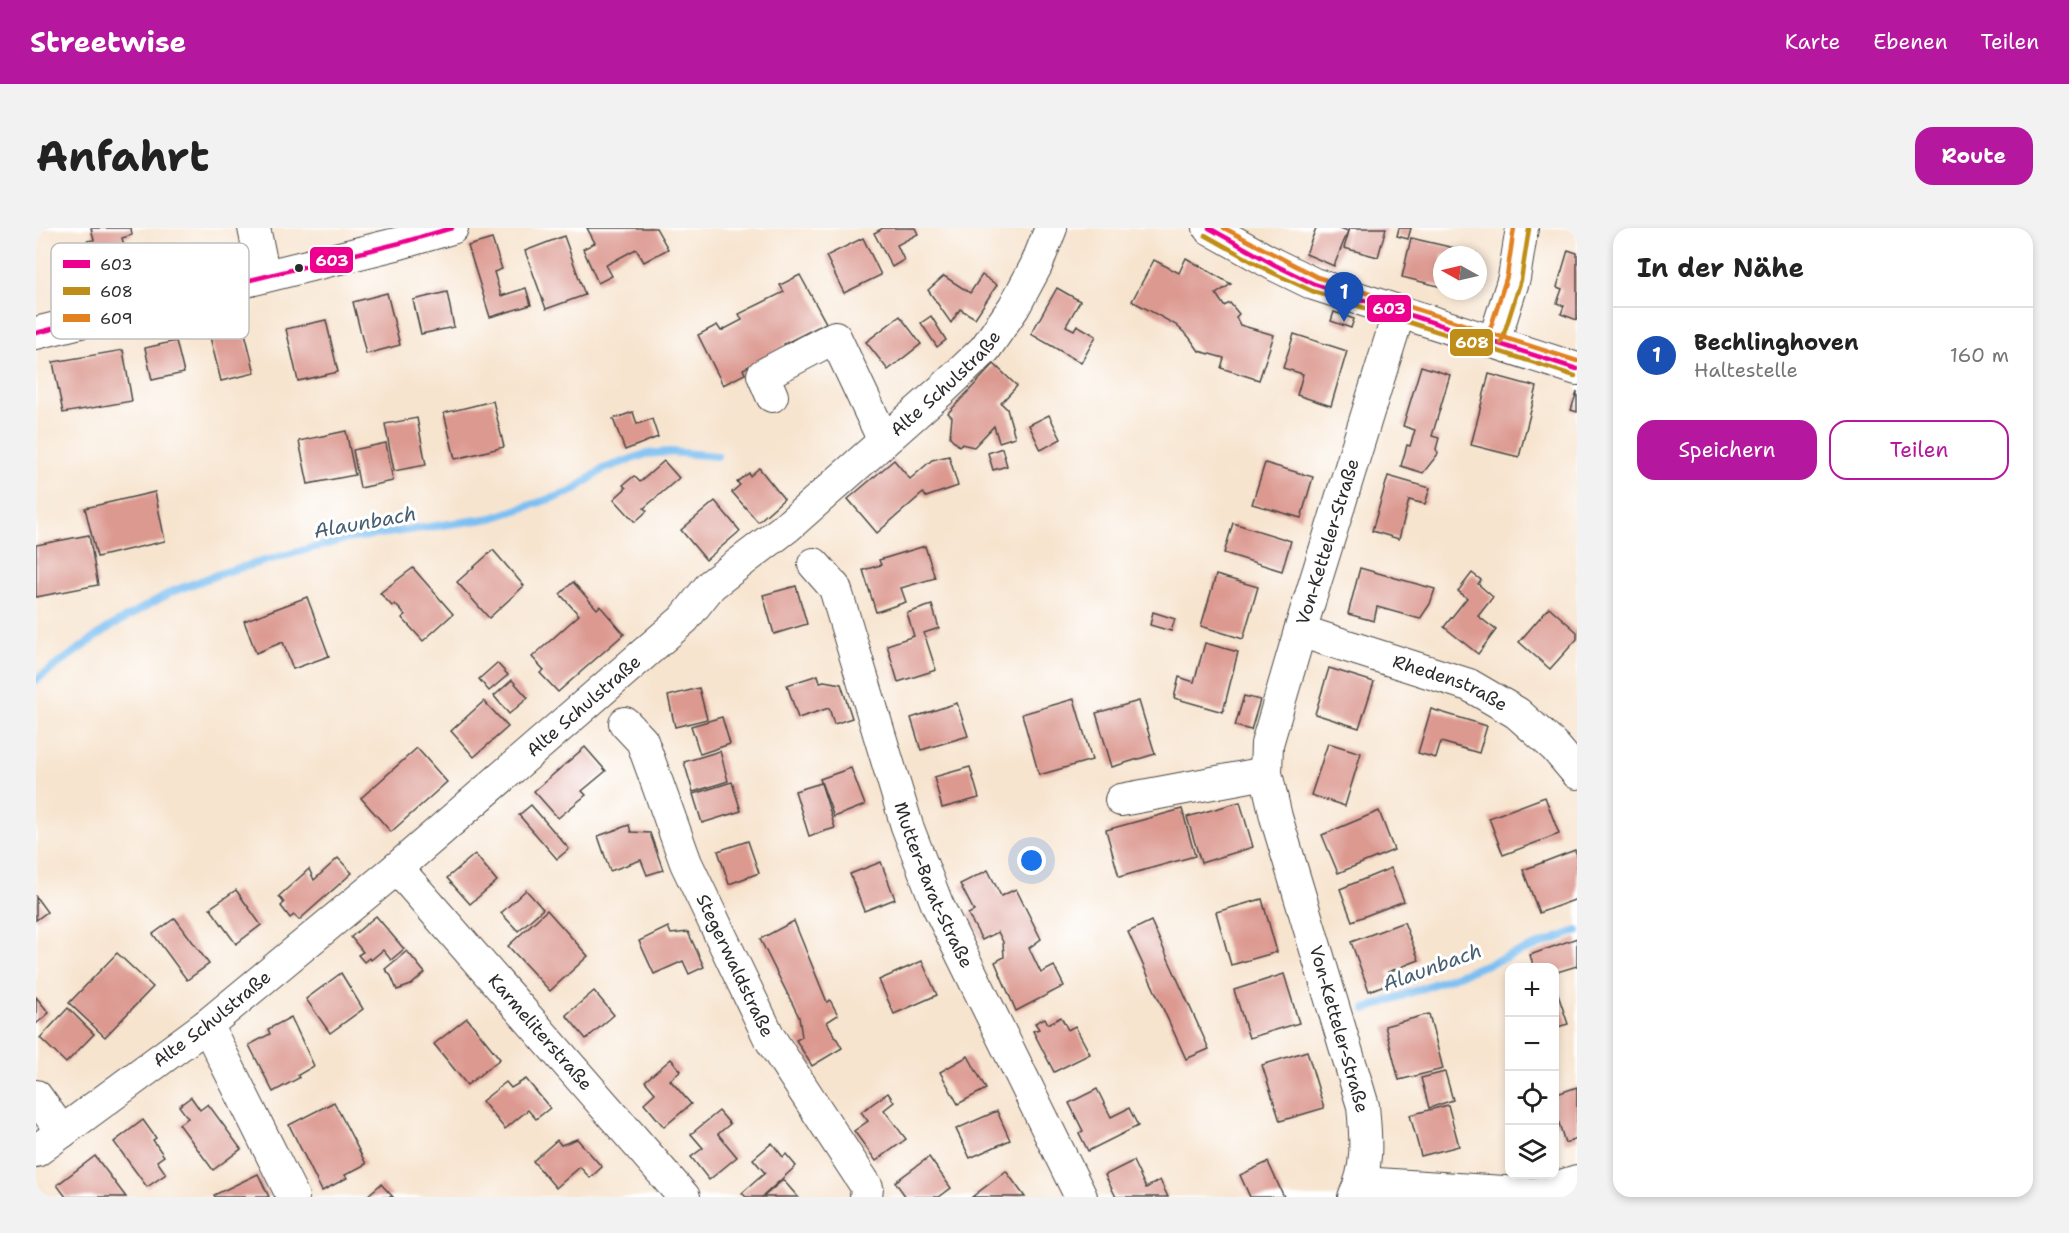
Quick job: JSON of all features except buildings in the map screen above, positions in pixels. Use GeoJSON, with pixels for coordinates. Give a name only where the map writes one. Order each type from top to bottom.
{"type":"FeatureCollection","features":[{"type":"Feature","properties":{"kind":"street"},"geometry":{"type":"LineString","coordinates":[[254,228],[264,276]]}},
{"type":"Feature","properties":{"kind":"street"},"geometry":{"type":"LineString","coordinates":[[249,280],[452,228]]}},
{"type":"Feature","properties":{"kind":"street","name":"Alte Schulstraße"},"geometry":{"type":"LineString","coordinates":[[36,1151],[207,1025],[397,868],[684,620],[711,585],[787,527],[884,441],[985,349],[1014,307],[1036,266],[1051,228]]}},
{"type":"Feature","properties":{"kind":"street"},"geometry":{"type":"LineString","coordinates":[[1209,228],[1314,284],[1577,369]]}},
{"type":"Feature","properties":{"kind":"street"},"geometry":{"type":"LineString","coordinates":[[1494,341],[1514,278],[1522,228]]}},
{"type":"Feature","properties":{"kind":"street","name":"Von-Ketteler-Straße"},"geometry":{"type":"LineString","coordinates":[[1399,312],[1267,744],[1266,773],[1276,817],[1363,1106],[1367,1148],[1358,1190],[1536,1194],[1577,1181]]}},
{"type":"Feature","properties":{"kind":"street"},"geometry":{"type":"LineString","coordinates":[[36,333],[51,329]]}},
{"type":"Feature","properties":{"kind":"street"},"geometry":{"type":"LineString","coordinates":[[772,396],[763,375],[835,338],[884,441]]}},
{"type":"Feature","properties":{"kind":"street","name":"Mutter-Barat-Straße"},"geometry":{"type":"LineString","coordinates":[[813,564],[835,588],[908,826],[937,904],[1081,1197]]}},
{"type":"Feature","properties":{"kind":"street","name":"Rhedenstraße"},"geometry":{"type":"LineString","coordinates":[[1300,631],[1469,685],[1517,713],[1555,747],[1577,773]]}},
{"type":"Feature","properties":{"kind":"street","name":"Stegerwaldstraße"},"geometry":{"type":"LineString","coordinates":[[625,723],[642,741],[686,863],[769,1037],[867,1187],[866,1197]]}},
{"type":"Feature","properties":{"kind":"street"},"geometry":{"type":"LineString","coordinates":[[1121,800],[1266,773]]}},
{"type":"Feature","properties":{"kind":"street","name":"Karmeliterstraße"},"geometry":{"type":"LineString","coordinates":[[397,868],[684,1197]]}},
{"type":"Feature","properties":{"kind":"street"},"geometry":{"type":"LineString","coordinates":[[207,1025],[293,1197]]}},
{"type":"Feature","properties":{"kind":"street"},"geometry":{"type":"LineString","coordinates":[[36,1096],[62,1132]]}},
{"type":"Feature","properties":{"kind":"waterway","name":"Alaunbach"},"geometry":{"type":"LineString","coordinates":[[36,680],[108,628],[171,592],[225,572],[345,539],[492,518],[571,492],[603,469],[646,454],[670,452],[717,456]]}},
{"type":"Feature","properties":{"kind":"waterway","name":"Alaunbach"},"geometry":{"type":"LineString","coordinates":[[1366,1009],[1577,931]]}},
{"type":"Feature","properties":{"kind":"transit line","name":"603"},"geometry":{"type":"LineString","coordinates":[[249,280],[452,228]]}},
{"type":"Feature","properties":{"kind":"transit line","name":"603"},"geometry":{"type":"LineString","coordinates":[[1209,228],[1314,284],[1577,369]]}},
{"type":"Feature","properties":{"kind":"transit line","name":"609"},"geometry":{"type":"LineString","coordinates":[[1224,228],[1317,277],[1577,361]]}},
{"type":"Feature","properties":{"kind":"transit line","name":"609"},"geometry":{"type":"LineString","coordinates":[[1487,339],[1507,276],[1514,228]]}},
{"type":"Feature","properties":{"kind":"transit line","name":"608"},"geometry":{"type":"LineString","coordinates":[[1501,343],[1521,280],[1529,229]]}},
{"type":"Feature","properties":{"kind":"transit line","name":"608"},"geometry":{"type":"LineString","coordinates":[[1205,235],[1271,272],[1312,291],[1575,376]]}},
{"type":"Feature","properties":{"kind":"transit line","name":"603"},"geometry":{"type":"LineString","coordinates":[[36,333],[51,329]]}},
{"type":"Feature","properties":{"kind":"place","name":"Bechlinghoven"},"geometry":{"type":"Point","coordinates":[1344,322]}}]}
